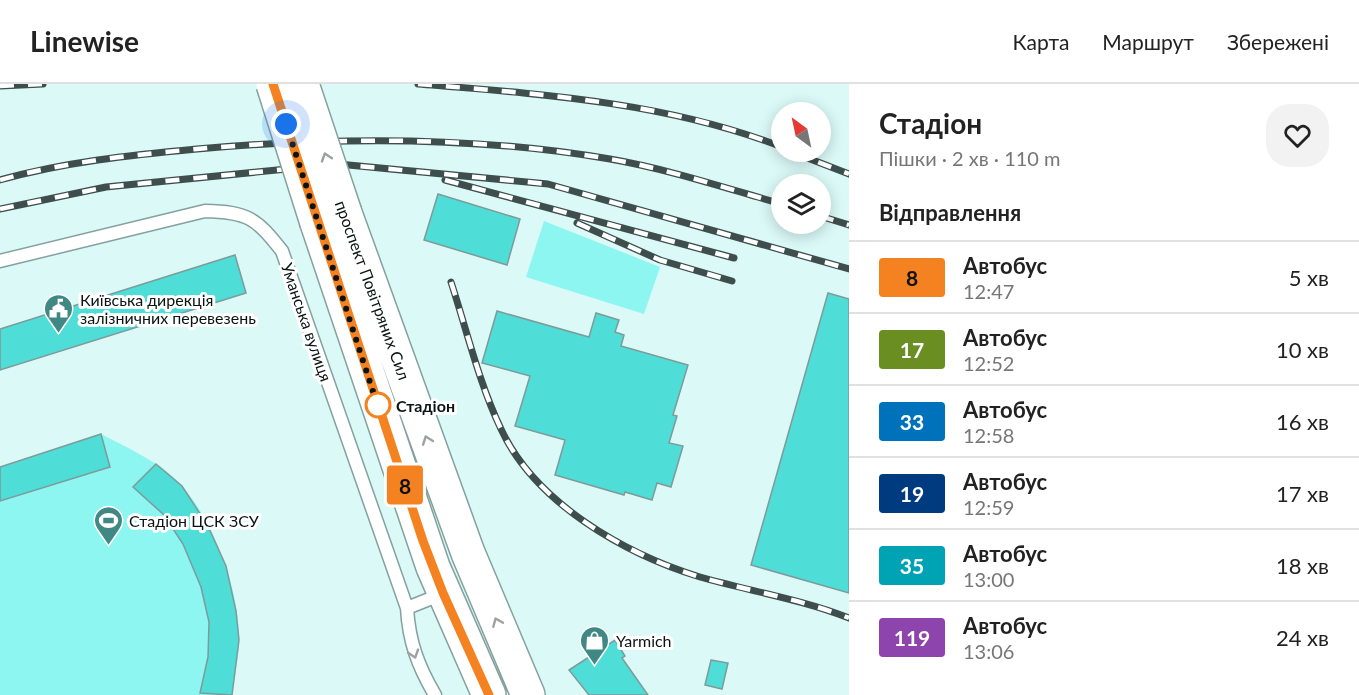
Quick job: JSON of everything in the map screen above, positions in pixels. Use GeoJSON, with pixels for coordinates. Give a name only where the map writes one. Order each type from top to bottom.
{"type":"FeatureCollection","features":[{"type":"Feature","properties":{"kind":"main road","name":"проспект Повітряних Сил"},"geometry":{"type":"LineString","coordinates":[[273,84],[331,218],[468,553],[499,685]]}},
{"type":"Feature","properties":{"kind":"main road","name":"проспект Повітряних Сил"},"geometry":{"type":"LineString","coordinates":[[302,84],[331,218],[443,593],[499,685]]}},
{"type":"Feature","properties":{"kind":"lane","name":"Уманська вулиця"},"geometry":{"type":"LineString","coordinates":[[0,261],[205,211],[230,212],[252,218],[282,251],[407,608],[408,635],[419,668],[435,695]]}},
{"type":"Feature","properties":{"kind":"lane"},"geometry":{"type":"LineString","coordinates":[[407,608],[443,593]]}},
{"type":"Feature","properties":{"kind":"shaded area"},"geometry":{"type":"Polygon","coordinates":[[[544,221],[660,267],[644,314],[526,277],[544,221]]]}},
{"type":"Feature","properties":{"kind":"shaded area","name":"Стадіон ЦСК ЗСУ"},"geometry":{"type":"Polygon","coordinates":[[[101,434],[144,457],[174,477],[205,518],[223,558],[235,600],[239,647],[232,695],[0,695],[0,467],[101,434]]]}},
{"type":"Feature","properties":{"kind":"building"},"geometry":{"type":"Polygon","coordinates":[[[438,194],[520,219],[507,265],[424,240],[438,194]]]}},
{"type":"Feature","properties":{"kind":"building"},"geometry":{"type":"Polygon","coordinates":[[[235,255],[246,293],[0,370],[0,329],[235,255]]]}},
{"type":"Feature","properties":{"kind":"building"},"geometry":{"type":"Polygon","coordinates":[[[828,293],[849,299],[849,593],[751,565],[828,293]]]}},
{"type":"Feature","properties":{"kind":"building"},"geometry":{"type":"Polygon","coordinates":[[[497,311],[589,337],[596,313],[619,320],[615,332],[624,335],[621,346],[688,365],[673,415],[677,416],[669,443],[683,446],[671,487],[657,483],[652,500],[625,492],[624,495],[555,475],[565,440],[515,426],[530,376],[482,363],[497,311]]]}},
{"type":"Feature","properties":{"kind":"building"},"geometry":{"type":"Polygon","coordinates":[[[101,434],[110,467],[0,501],[0,467],[101,434]]]}},
{"type":"Feature","properties":{"kind":"building"},"geometry":{"type":"Polygon","coordinates":[[[156,464],[182,486],[208,526],[226,566],[236,611],[239,640],[232,695],[200,693],[208,657],[209,622],[201,587],[183,544],[164,515],[133,487],[156,464]]]}},
{"type":"Feature","properties":{"kind":"building"},"geometry":{"type":"Polygon","coordinates":[[[615,640],[625,656],[622,658],[648,695],[589,695],[569,670],[615,640]]]}},
{"type":"Feature","properties":{"kind":"building"},"geometry":{"type":"Polygon","coordinates":[[[711,660],[728,663],[722,689],[705,685],[711,660]]]}},
{"type":"Feature","properties":{"kind":"railway"},"geometry":{"type":"LineString","coordinates":[[0,86],[43,84]]}},
{"type":"Feature","properties":{"kind":"railway"},"geometry":{"type":"LineString","coordinates":[[418,84],[603,102],[693,120],[771,143]]}},
{"type":"Feature","properties":{"kind":"railway"},"geometry":{"type":"LineString","coordinates":[[0,180],[73,164],[172,151],[300,142],[404,141],[508,146],[610,159],[675,173],[771,201]]}},
{"type":"Feature","properties":{"kind":"railway"},"geometry":{"type":"LineString","coordinates":[[818,162],[849,174]]}},
{"type":"Feature","properties":{"kind":"railway"},"geometry":{"type":"LineString","coordinates":[[0,209],[106,187],[338,164],[548,184],[849,269]]}},
{"type":"Feature","properties":{"kind":"railway"},"geometry":{"type":"LineString","coordinates":[[445,180],[734,258]]}},
{"type":"Feature","properties":{"kind":"railway"},"geometry":{"type":"LineString","coordinates":[[831,219],[849,225]]}},
{"type":"Feature","properties":{"kind":"railway"},"geometry":{"type":"LineString","coordinates":[[577,223],[660,260],[732,281]]}},
{"type":"Feature","properties":{"kind":"railway"},"geometry":{"type":"LineString","coordinates":[[451,282],[480,375],[501,429],[516,456],[559,502],[613,540],[671,567],[849,618]]}},
{"type":"Feature","properties":{"kind":"bus line","name":"8"},"geometry":{"type":"LineString","coordinates":[[273,84],[423,541],[443,593],[489,695]]}},
{"type":"Feature","properties":{"kind":"place","name":"Київська дирекція залізничних перевезень"},"geometry":{"type":"Point","coordinates":[59,334]}},
{"type":"Feature","properties":{"kind":"place","name":"Стадіон"},"geometry":{"type":"Point","coordinates":[378,405]}},
{"type":"Feature","properties":{"kind":"place","name":"Стадіон ЦСК ЗСУ"},"geometry":{"type":"Point","coordinates":[108,546]}},
{"type":"Feature","properties":{"kind":"place","name":"Yarmich"},"geometry":{"type":"Point","coordinates":[595,666]}},
{"type":"Feature","properties":{"kind":"route"},"geometry":{"type":"LineString","coordinates":[[286,124],[381,416],[378,405]]}}]}
